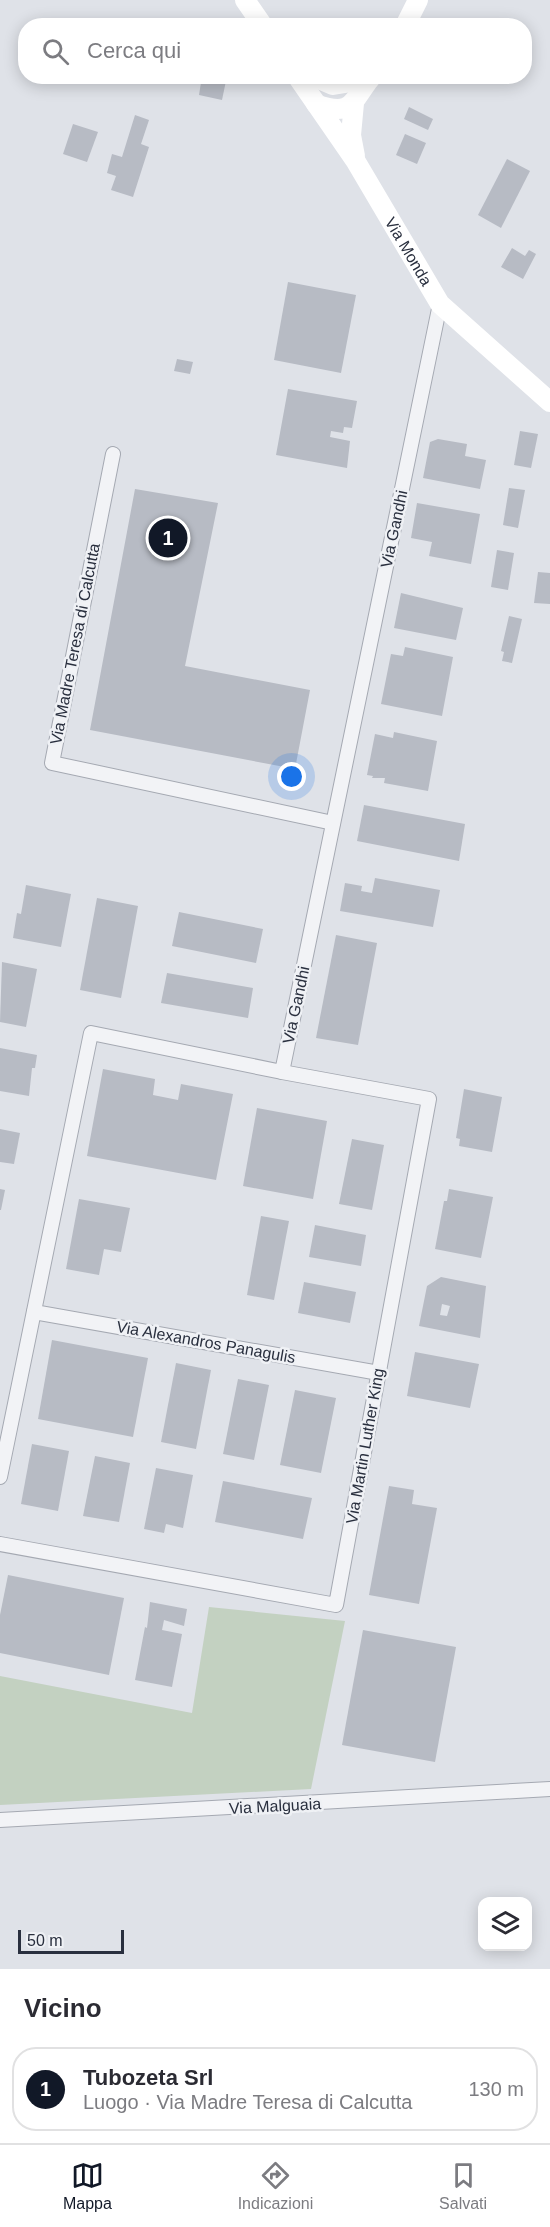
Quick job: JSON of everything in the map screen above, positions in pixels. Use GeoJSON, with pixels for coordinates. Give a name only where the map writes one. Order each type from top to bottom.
{"type":"FeatureCollection","features":[{"type":"Feature","properties":{"kind":"main road"},"geometry":{"type":"LineString","coordinates":[[245,0],[257,18]]}},
{"type":"Feature","properties":{"kind":"main road"},"geometry":{"type":"LineString","coordinates":[[409,18],[418,0]]}},
{"type":"Feature","properties":{"kind":"main road","name":"Via Monda"},"geometry":{"type":"LineString","coordinates":[[302,84],[355,160],[440,304],[550,402]]}},
{"type":"Feature","properties":{"kind":"main road"},"geometry":{"type":"LineString","coordinates":[[355,160],[351,135],[354,103],[367,84]]}},
{"type":"Feature","properties":{"kind":"main road"},"geometry":{"type":"LineString","coordinates":[[316,104],[334,110],[354,103]]}},
{"type":"Feature","properties":{"kind":"street","name":"Via Gandhi"},"geometry":{"type":"LineString","coordinates":[[282,1072],[440,304]]}},
{"type":"Feature","properties":{"kind":"street","name":"Via Madre Teresa di Calcutta"},"geometry":{"type":"LineString","coordinates":[[113,454],[52,764],[333,823]]}},
{"type":"Feature","properties":{"kind":"street"},"geometry":{"type":"LineString","coordinates":[[0,1477],[91,1033],[282,1072]]}},
{"type":"Feature","properties":{"kind":"street","name":"Via Martin Luther King"},"geometry":{"type":"LineString","coordinates":[[0,1544],[336,1605],[429,1099],[282,1072]]}},
{"type":"Feature","properties":{"kind":"street","name":"Via Alexandros Panagulis"},"geometry":{"type":"LineString","coordinates":[[34,1312],[379,1373]]}},
{"type":"Feature","properties":{"kind":"street","name":"Via Malguaia"},"geometry":{"type":"LineString","coordinates":[[0,1820],[550,1789]]}},
{"type":"Feature","properties":{"kind":"green space"},"geometry":{"type":"Polygon","coordinates":[[[209,1607],[345,1621],[311,1789],[0,1805],[0,1676],[192,1713],[209,1607]]]}},
{"type":"Feature","properties":{"kind":"building"},"geometry":{"type":"Polygon","coordinates":[[[201,84],[225,84],[222,100],[199,95],[201,84]]]}},
{"type":"Feature","properties":{"kind":"building"},"geometry":{"type":"Polygon","coordinates":[[[409,107],[433,119],[428,130],[404,119],[409,107]]]}},
{"type":"Feature","properties":{"kind":"building"},"geometry":{"type":"Polygon","coordinates":[[[135,115],[149,120],[141,144],[149,147],[133,197],[111,190],[116,176],[107,173],[112,154],[122,157],[135,115]]]}},
{"type":"Feature","properties":{"kind":"building"},"geometry":{"type":"Polygon","coordinates":[[[73,124],[98,132],[87,162],[63,154],[73,124]]]}},
{"type":"Feature","properties":{"kind":"building"},"geometry":{"type":"Polygon","coordinates":[[[405,134],[426,143],[417,164],[396,155],[405,134]]]}},
{"type":"Feature","properties":{"kind":"building"},"geometry":{"type":"Polygon","coordinates":[[[507,159],[530,171],[501,228],[478,215],[507,159]]]}},
{"type":"Feature","properties":{"kind":"building"},"geometry":{"type":"Polygon","coordinates":[[[512,248],[525,256],[529,250],[536,254],[523,279],[501,267],[512,248]]]}},
{"type":"Feature","properties":{"kind":"building"},"geometry":{"type":"Polygon","coordinates":[[[288,282],[356,295],[341,373],[274,360],[288,282]]]}},
{"type":"Feature","properties":{"kind":"building"},"geometry":{"type":"Polygon","coordinates":[[[177,359],[193,362],[190,374],[174,371],[177,359]]]}},
{"type":"Feature","properties":{"kind":"building"},"geometry":{"type":"Polygon","coordinates":[[[288,389],[357,401],[352,428],[344,427],[343,433],[331,431],[330,437],[350,441],[347,468],[276,455],[288,389]]]}},
{"type":"Feature","properties":{"kind":"building"},"geometry":{"type":"Polygon","coordinates":[[[520,431],[538,434],[531,468],[514,465],[520,431]]]}},
{"type":"Feature","properties":{"kind":"building"},"geometry":{"type":"Polygon","coordinates":[[[438,439],[467,444],[465,456],[486,460],[480,489],[423,478],[430,442],[438,439]]]}},
{"type":"Feature","properties":{"kind":"building"},"geometry":{"type":"Polygon","coordinates":[[[509,488],[525,490],[518,528],[503,525],[509,488]]]}},
{"type":"Feature","properties":{"kind":"building"},"geometry":{"type":"Polygon","coordinates":[[[135,489],[218,503],[185,666],[310,690],[295,769],[90,730],[135,489]]]}},
{"type":"Feature","properties":{"kind":"building"},"geometry":{"type":"Polygon","coordinates":[[[417,503],[480,514],[471,564],[429,556],[432,542],[411,538],[417,503]]]}},
{"type":"Feature","properties":{"kind":"building"},"geometry":{"type":"Polygon","coordinates":[[[497,550],[514,553],[508,590],[491,587],[497,550]]]}},
{"type":"Feature","properties":{"kind":"building"},"geometry":{"type":"Polygon","coordinates":[[[538,572],[550,573],[550,604],[534,603],[538,572]]]}},
{"type":"Feature","properties":{"kind":"building"},"geometry":{"type":"Polygon","coordinates":[[[401,593],[463,608],[456,640],[394,628],[401,593]]]}},
{"type":"Feature","properties":{"kind":"building"},"geometry":{"type":"Polygon","coordinates":[[[509,616],[522,619],[512,663],[502,661],[504,652],[501,651],[509,616]]]}},
{"type":"Feature","properties":{"kind":"building"},"geometry":{"type":"Polygon","coordinates":[[[405,647],[453,657],[442,716],[381,704],[391,654],[403,656],[405,647]]]}},
{"type":"Feature","properties":{"kind":"building"},"geometry":{"type":"Polygon","coordinates":[[[394,732],[437,741],[428,791],[384,783],[385,778],[372,778],[373,776],[367,775],[375,734],[393,738],[394,732]]]}},
{"type":"Feature","properties":{"kind":"building"},"geometry":{"type":"Polygon","coordinates":[[[364,805],[465,824],[459,861],[357,841],[364,805]]]}},
{"type":"Feature","properties":{"kind":"building"},"geometry":{"type":"Polygon","coordinates":[[[375,878],[440,890],[433,927],[340,911],[345,883],[362,886],[361,891],[372,893],[375,878]]]}},
{"type":"Feature","properties":{"kind":"building"},"geometry":{"type":"Polygon","coordinates":[[[26,885],[71,894],[61,947],[13,938],[17,913],[21,914],[26,885]]]}},
{"type":"Feature","properties":{"kind":"building"},"geometry":{"type":"Polygon","coordinates":[[[97,898],[138,906],[121,998],[80,990],[97,898]]]}},
{"type":"Feature","properties":{"kind":"building"},"geometry":{"type":"Polygon","coordinates":[[[179,912],[263,929],[256,963],[172,946],[179,912]]]}},
{"type":"Feature","properties":{"kind":"building"},"geometry":{"type":"Polygon","coordinates":[[[336,935],[377,943],[358,1045],[316,1038],[336,935]]]}},
{"type":"Feature","properties":{"kind":"building"},"geometry":{"type":"Polygon","coordinates":[[[2,962],[37,969],[26,1027],[0,1022],[2,962]]]}},
{"type":"Feature","properties":{"kind":"building"},"geometry":{"type":"Polygon","coordinates":[[[167,973],[253,988],[248,1018],[161,1003],[167,973]]]}},
{"type":"Feature","properties":{"kind":"building"},"geometry":{"type":"Polygon","coordinates":[[[0,1048],[37,1055],[35,1068],[32,1068],[29,1096],[0,1091],[0,1048]]]}},
{"type":"Feature","properties":{"kind":"building"},"geometry":{"type":"Polygon","coordinates":[[[103,1069],[155,1079],[153,1095],[178,1100],[181,1084],[233,1094],[216,1180],[87,1156],[103,1069]]]}},
{"type":"Feature","properties":{"kind":"building"},"geometry":{"type":"Polygon","coordinates":[[[464,1089],[502,1097],[492,1152],[459,1146],[460,1139],[456,1138],[464,1089]]]}},
{"type":"Feature","properties":{"kind":"building"},"geometry":{"type":"Polygon","coordinates":[[[257,1108],[327,1121],[313,1199],[243,1186],[257,1108]]]}},
{"type":"Feature","properties":{"kind":"building"},"geometry":{"type":"Polygon","coordinates":[[[0,1129],[20,1133],[14,1164],[0,1162],[0,1129]]]}},
{"type":"Feature","properties":{"kind":"building"},"geometry":{"type":"Polygon","coordinates":[[[352,1139],[384,1145],[372,1210],[339,1204],[352,1139]]]}},
{"type":"Feature","properties":{"kind":"building"},"geometry":{"type":"Polygon","coordinates":[[[0,1189],[5,1190],[1,1210],[0,1210],[0,1189]]]}},
{"type":"Feature","properties":{"kind":"building"},"geometry":{"type":"Polygon","coordinates":[[[449,1189],[493,1197],[481,1258],[435,1249],[444,1201],[447,1201],[449,1189]]]}},
{"type":"Feature","properties":{"kind":"building"},"geometry":{"type":"Polygon","coordinates":[[[79,1199],[130,1208],[121,1252],[104,1249],[99,1275],[66,1269],[79,1199]]]}},
{"type":"Feature","properties":{"kind":"building"},"geometry":{"type":"Polygon","coordinates":[[[261,1216],[289,1221],[274,1300],[247,1295],[261,1216]]]}},
{"type":"Feature","properties":{"kind":"building"},"geometry":{"type":"Polygon","coordinates":[[[315,1225],[366,1235],[361,1266],[309,1257],[315,1225]]]}},
{"type":"Feature","properties":{"kind":"building"},"geometry":{"type":"Polygon","coordinates":[[[441,1277],[486,1286],[480,1338],[419,1326],[427,1286],[441,1277]],[[442,1304],[440,1315],[447,1316],[450,1306],[442,1304]]]}},
{"type":"Feature","properties":{"kind":"building"},"geometry":{"type":"Polygon","coordinates":[[[304,1282],[356,1292],[350,1323],[298,1313],[304,1282]]]}},
{"type":"Feature","properties":{"kind":"building"},"geometry":{"type":"Polygon","coordinates":[[[52,1340],[148,1358],[133,1437],[38,1419],[52,1340]]]}},
{"type":"Feature","properties":{"kind":"building"},"geometry":{"type":"Polygon","coordinates":[[[415,1352],[479,1364],[470,1408],[407,1396],[415,1352]]]}},
{"type":"Feature","properties":{"kind":"building"},"geometry":{"type":"Polygon","coordinates":[[[176,1363],[211,1370],[196,1449],[161,1442],[176,1363]]]}},
{"type":"Feature","properties":{"kind":"building"},"geometry":{"type":"Polygon","coordinates":[[[238,1379],[269,1385],[254,1460],[223,1454],[238,1379]]]}},
{"type":"Feature","properties":{"kind":"building"},"geometry":{"type":"Polygon","coordinates":[[[295,1390],[336,1398],[321,1473],[280,1465],[295,1390]]]}},
{"type":"Feature","properties":{"kind":"building"},"geometry":{"type":"Polygon","coordinates":[[[32,1444],[69,1451],[58,1511],[21,1504],[32,1444]]]}},
{"type":"Feature","properties":{"kind":"building"},"geometry":{"type":"Polygon","coordinates":[[[95,1456],[130,1463],[119,1522],[83,1516],[95,1456]]]}},
{"type":"Feature","properties":{"kind":"building"},"geometry":{"type":"Polygon","coordinates":[[[156,1468],[193,1475],[183,1528],[166,1524],[164,1533],[144,1529],[156,1468]]]}},
{"type":"Feature","properties":{"kind":"building"},"geometry":{"type":"Polygon","coordinates":[[[223,1481],[312,1498],[303,1539],[215,1522],[223,1481]]]}},
{"type":"Feature","properties":{"kind":"building"},"geometry":{"type":"Polygon","coordinates":[[[389,1486],[414,1490],[412,1504],[437,1508],[419,1604],[369,1595],[389,1486]]]}},
{"type":"Feature","properties":{"kind":"building"},"geometry":{"type":"Polygon","coordinates":[[[8,1575],[124,1598],[109,1675],[0,1653],[0,1615],[8,1575]]]}},
{"type":"Feature","properties":{"kind":"building"},"geometry":{"type":"Polygon","coordinates":[[[150,1602],[187,1609],[184,1626],[164,1620],[162,1630],[182,1634],[172,1687],[135,1680],[145,1627],[147,1628],[150,1602]]]}},
{"type":"Feature","properties":{"kind":"building"},"geometry":{"type":"Polygon","coordinates":[[[363,1630],[456,1647],[435,1762],[342,1745],[363,1630]]]}},
{"type":"Feature","properties":{"kind":"place","name":"Tubozeta Srl"},"geometry":{"type":"Point","coordinates":[168,538]}}]}
